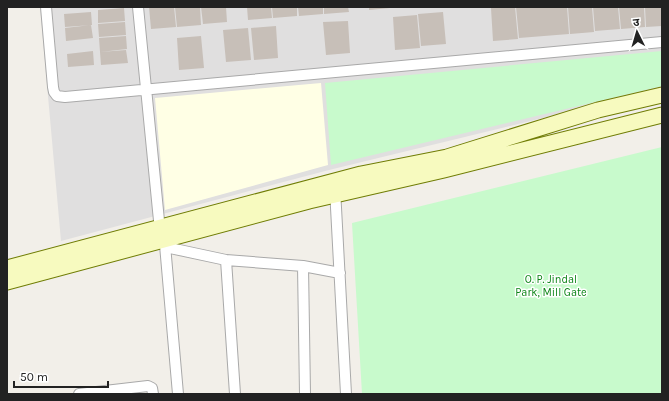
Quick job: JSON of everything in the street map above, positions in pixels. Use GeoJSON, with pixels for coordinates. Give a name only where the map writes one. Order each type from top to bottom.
{"type":"FeatureCollection","features":[{"type":"Feature","properties":{"kind":"main road"},"geometry":{"type":"LineString","coordinates":[[335,188],[361,174],[447,156],[598,110],[662,95]]}},
{"type":"Feature","properties":{"kind":"main road"},"geometry":{"type":"LineString","coordinates":[[7,282],[335,188],[444,170],[662,115]]}},
{"type":"Feature","properties":{"kind":"main road"},"geometry":{"type":"LineString","coordinates":[[7,268],[162,238]]}},
{"type":"Feature","properties":{"kind":"street"},"geometry":{"type":"LineString","coordinates":[[46,7],[54,92],[57,96],[65,97],[662,42]]}},
{"type":"Feature","properties":{"kind":"street"},"geometry":{"type":"LineString","coordinates":[[138,7],[178,394]]}},
{"type":"Feature","properties":{"kind":"street"},"geometry":{"type":"LineString","coordinates":[[335,188],[346,394]]}},
{"type":"Feature","properties":{"kind":"street"},"geometry":{"type":"LineString","coordinates":[[162,238],[170,248],[226,260],[303,266],[340,273]]}},
{"type":"Feature","properties":{"kind":"street"},"geometry":{"type":"LineString","coordinates":[[226,260],[235,394]]}},
{"type":"Feature","properties":{"kind":"street"},"geometry":{"type":"LineString","coordinates":[[303,266],[305,394]]}},
{"type":"Feature","properties":{"kind":"street"},"geometry":{"type":"LineString","coordinates":[[79,394],[148,386],[152,388],[153,394]]}},
{"type":"Feature","properties":{"kind":"shaded area"},"geometry":{"type":"Polygon","coordinates":[[[40,7],[662,7],[662,89],[329,170],[61,241],[40,7]]]}},
{"type":"Feature","properties":{"kind":"shaded area"},"geometry":{"type":"Polygon","coordinates":[[[321,83],[328,165],[165,210],[155,98],[321,83]]]}},
{"type":"Feature","properties":{"kind":"green space"},"geometry":{"type":"Polygon","coordinates":[[[662,51],[662,86],[331,165],[325,83],[662,51]]]}},
{"type":"Feature","properties":{"kind":"green space","name":"O. P. Jindal Park, Mill Gate"},"geometry":{"type":"Polygon","coordinates":[[[662,147],[662,394],[362,394],[352,223],[662,147]]]}},
{"type":"Feature","properties":{"kind":"building"},"geometry":{"type":"Polygon","coordinates":[[[149,7],[174,7],[176,27],[151,29],[149,7]]]}},
{"type":"Feature","properties":{"kind":"building"},"geometry":{"type":"Polygon","coordinates":[[[175,7],[200,7],[201,25],[177,27],[175,7]]]}},
{"type":"Feature","properties":{"kind":"building"},"geometry":{"type":"Polygon","coordinates":[[[201,7],[226,7],[227,22],[203,24],[201,7]]]}},
{"type":"Feature","properties":{"kind":"building"},"geometry":{"type":"Polygon","coordinates":[[[247,7],[271,7],[272,18],[248,20],[247,7]]]}},
{"type":"Feature","properties":{"kind":"building"},"geometry":{"type":"Polygon","coordinates":[[[272,7],[297,7],[297,16],[273,18],[272,7]]]}},
{"type":"Feature","properties":{"kind":"building"},"geometry":{"type":"Polygon","coordinates":[[[298,7],[323,7],[323,14],[299,16],[298,7]]]}},
{"type":"Feature","properties":{"kind":"building"},"geometry":{"type":"Polygon","coordinates":[[[324,7],[348,7],[349,12],[324,14],[324,7]]]}},
{"type":"Feature","properties":{"kind":"building"},"geometry":{"type":"Polygon","coordinates":[[[369,7],[390,7],[390,8],[369,10],[369,7]]]}},
{"type":"Feature","properties":{"kind":"building"},"geometry":{"type":"Polygon","coordinates":[[[515,7],[518,39],[493,41],[491,8],[515,7]]]}},
{"type":"Feature","properties":{"kind":"building"},"geometry":{"type":"Polygon","coordinates":[[[516,7],[567,7],[569,34],[519,38],[516,7]]]}},
{"type":"Feature","properties":{"kind":"building"},"geometry":{"type":"Polygon","coordinates":[[[568,7],[592,7],[594,32],[570,34],[568,7]]]}},
{"type":"Feature","properties":{"kind":"building"},"geometry":{"type":"Polygon","coordinates":[[[593,7],[618,7],[620,29],[595,31],[593,7]]]}},
{"type":"Feature","properties":{"kind":"building"},"geometry":{"type":"Polygon","coordinates":[[[619,7],[644,7],[645,27],[621,29],[619,7]]]}},
{"type":"Feature","properties":{"kind":"building"},"geometry":{"type":"Polygon","coordinates":[[[645,7],[662,7],[662,26],[646,27],[645,7]]]}},
{"type":"Feature","properties":{"kind":"building"},"geometry":{"type":"Polygon","coordinates":[[[124,8],[125,21],[98,23],[98,10],[124,8]]]}},
{"type":"Feature","properties":{"kind":"building"},"geometry":{"type":"Polygon","coordinates":[[[91,12],[92,25],[65,27],[64,14],[91,12]]]}},
{"type":"Feature","properties":{"kind":"building"},"geometry":{"type":"Polygon","coordinates":[[[443,12],[446,44],[421,46],[418,14],[443,12]]]}},
{"type":"Feature","properties":{"kind":"building"},"geometry":{"type":"Polygon","coordinates":[[[417,15],[420,48],[395,50],[393,17],[417,15]]]}},
{"type":"Feature","properties":{"kind":"building"},"geometry":{"type":"Polygon","coordinates":[[[348,21],[350,53],[326,55],[323,22],[348,21]]]}},
{"type":"Feature","properties":{"kind":"building"},"geometry":{"type":"Polygon","coordinates":[[[125,22],[126,35],[99,37],[98,24],[125,22]]]}},
{"type":"Feature","properties":{"kind":"building"},"geometry":{"type":"Polygon","coordinates":[[[91,25],[93,38],[66,41],[65,28],[91,25]]]}},
{"type":"Feature","properties":{"kind":"building"},"geometry":{"type":"Polygon","coordinates":[[[276,26],[278,58],[254,60],[251,28],[276,26]]]}},
{"type":"Feature","properties":{"kind":"building"},"geometry":{"type":"Polygon","coordinates":[[[248,28],[251,60],[226,62],[223,30],[248,28]]]}},
{"type":"Feature","properties":{"kind":"building"},"geometry":{"type":"Polygon","coordinates":[[[126,36],[127,49],[100,52],[99,38],[126,36]]]}},
{"type":"Feature","properties":{"kind":"building"},"geometry":{"type":"Polygon","coordinates":[[[201,36],[204,68],[179,70],[177,38],[201,36]]]}},
{"type":"Feature","properties":{"kind":"building"},"geometry":{"type":"Polygon","coordinates":[[[126,50],[128,63],[101,65],[100,52],[126,50]]]}},
{"type":"Feature","properties":{"kind":"building"},"geometry":{"type":"Polygon","coordinates":[[[93,51],[94,65],[68,67],[67,54],[93,51]]]}}]}
